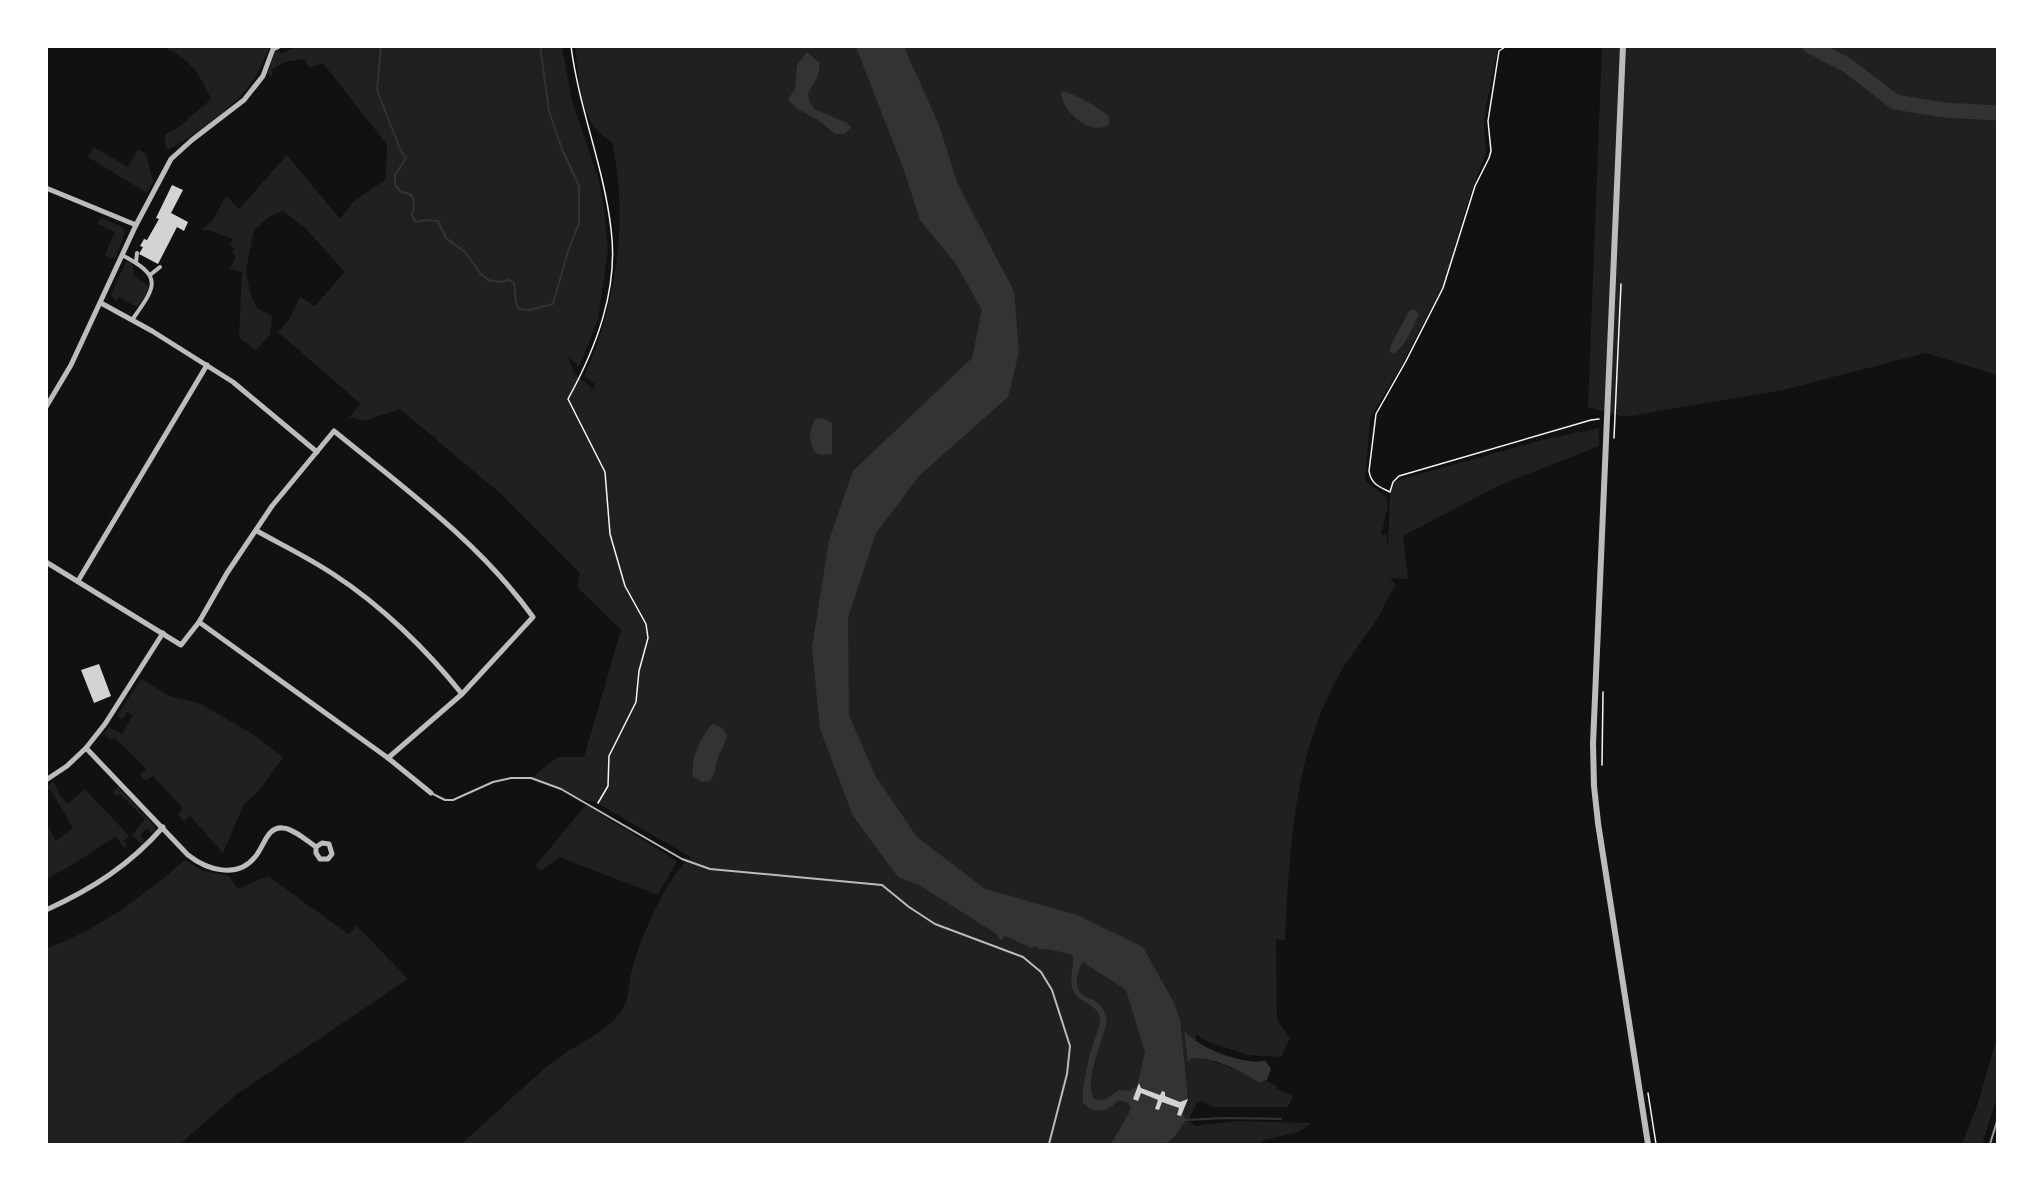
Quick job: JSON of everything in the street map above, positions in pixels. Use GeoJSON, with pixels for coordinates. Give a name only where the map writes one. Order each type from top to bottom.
{"type":"FeatureCollection","features":[{"type":"Feature","properties":{"kind":"street"},"geometry":{"type":"LineString","coordinates":[[46,407],[71,365],[136,225],[171,159],[244,100],[263,76],[273,49],[279,46]]}},
{"type":"Feature","properties":{"kind":"street"},"geometry":{"type":"LineString","coordinates":[[1623,47],[1594,709],[1594,786],[1648,1144]]}},
{"type":"Feature","properties":{"kind":"street"},"geometry":{"type":"LineString","coordinates":[[46,188],[136,225]]}},
{"type":"Feature","properties":{"kind":"street"},"geometry":{"type":"LineString","coordinates":[[136,262],[137,253]]}},
{"type":"Feature","properties":{"kind":"street"},"geometry":{"type":"LineString","coordinates":[[122,255],[136,262],[150,275],[151,290],[132,320]]}},
{"type":"Feature","properties":{"kind":"street"},"geometry":{"type":"LineString","coordinates":[[150,275],[160,267]]}},
{"type":"Feature","properties":{"kind":"street"},"geometry":{"type":"LineString","coordinates":[[101,303],[207,365],[246,392],[317,452]]}},
{"type":"Feature","properties":{"kind":"street"},"geometry":{"type":"LineString","coordinates":[[78,581],[207,365]]}},
{"type":"Feature","properties":{"kind":"street"},"geometry":{"type":"LineString","coordinates":[[46,562],[181,645],[199,622],[227,573],[272,506],[334,431],[466,540],[533,617],[462,694],[388,758]]}},
{"type":"Feature","properties":{"kind":"street"},"geometry":{"type":"LineString","coordinates":[[257,531],[334,575],[377,608],[418,645],[462,694]]}},
{"type":"Feature","properties":{"kind":"street"},"geometry":{"type":"LineString","coordinates":[[199,622],[388,758],[431,793]]}},
{"type":"Feature","properties":{"kind":"street"},"geometry":{"type":"LineString","coordinates":[[46,780],[87,748],[163,633]]}},
{"type":"Feature","properties":{"kind":"street"},"geometry":{"type":"LineString","coordinates":[[87,748],[188,855],[204,867],[221,870],[245,866],[257,855],[270,832],[279,828],[289,830],[316,847]]}},
{"type":"Feature","properties":{"kind":"street"},"geometry":{"type":"LineString","coordinates":[[46,910],[82,894],[129,861],[163,827]]}},
{"type":"Feature","properties":{"kind":"lane"},"geometry":{"type":"LineString","coordinates":[[431,793],[446,800],[453,800],[493,782],[511,778],[531,778],[561,789],[682,859],[710,869],[882,885],[935,924],[1023,957],[1041,972],[1053,990],[1070,1046],[1067,1074],[1049,1144]]}},
{"type":"Feature","properties":{"kind":"path"},"geometry":{"type":"LineString","coordinates":[[571,46],[574,74],[608,206],[612,232],[612,260],[608,297],[597,339],[568,399],[605,471],[610,534],[625,586],[646,624],[648,638],[639,671],[636,702],[609,756],[608,786],[595,808]]}},
{"type":"Feature","properties":{"kind":"path"},"geometry":{"type":"LineString","coordinates":[[1544,46],[1505,47],[1498,51],[1488,121],[1491,151],[1489,158],[1475,186],[1443,288],[1376,414],[1370,478],[1380,488],[1390,492],[1393,482],[1399,476],[1590,420],[1607,419]]}},
{"type":"Feature","properties":{"kind":"path"},"geometry":{"type":"LineString","coordinates":[[1614,441],[1615,419]]}},
{"type":"Feature","properties":{"kind":"path"},"geometry":{"type":"LineString","coordinates":[[1602,765],[1604,685]]}},
{"type":"Feature","properties":{"kind":"path"},"geometry":{"type":"LineString","coordinates":[[1648,1094],[1656,1144]]}},
{"type":"Feature","properties":{"kind":"shaded area"},"geometry":{"type":"Polygon","coordinates":[[[298,46],[562,47],[572,101],[599,180],[608,251],[598,319],[579,367],[568,356],[574,373],[593,389],[595,384],[584,376],[604,321],[611,292],[619,232],[619,202],[612,143],[597,130],[586,112],[580,90],[575,47],[1516,47],[1498,48],[1486,107],[1484,125],[1486,152],[1466,207],[1444,283],[1400,368],[1370,418],[1365,481],[1387,498],[1388,505],[1381,535],[1386,534],[1388,549],[1390,494],[1395,481],[1542,440],[1599,428],[1599,446],[1500,485],[1403,536],[1408,579],[1390,578],[1396,586],[1379,617],[1341,672],[1318,720],[1308,750],[1295,812],[1285,940],[1276,939],[1277,1020],[1290,1038],[1281,1057],[1248,1055],[1208,1042],[1196,1034],[1196,1057],[1242,1072],[1259,1083],[1266,1081],[1293,1096],[1288,1107],[1213,1107],[1202,1101],[1197,1102],[1188,1121],[1195,1126],[1237,1121],[1311,1123],[1299,1132],[1263,1140],[1261,1144],[461,1144],[545,1069],[565,1053],[599,1033],[620,1013],[627,999],[635,960],[654,911],[672,880],[691,857],[595,802],[578,799],[561,789],[531,778],[558,757],[584,757],[621,630],[577,587],[580,573],[502,495],[400,409],[364,421],[349,417],[361,404],[278,332],[288,321],[300,297],[315,306],[345,272],[306,229],[283,211],[270,216],[254,230],[246,270],[250,292],[257,308],[272,316],[270,335],[256,350],[239,338],[242,272],[230,269],[236,257],[232,253],[235,249],[230,245],[233,239],[208,230],[201,230],[212,221],[226,196],[239,209],[287,155],[340,219],[353,202],[386,179],[387,145],[323,63],[310,68],[304,59],[285,62],[271,70],[272,77],[268,73],[275,51],[279,50],[281,54],[298,46]]]}},
{"type":"Feature","properties":{"kind":"shaded area"},"geometry":{"type":"Polygon","coordinates":[[[163,47],[270,47],[253,81],[245,91],[209,124],[168,150],[165,145],[165,134],[178,128],[211,99],[193,67],[180,56],[163,47]]]}},
{"type":"Feature","properties":{"kind":"shaded area"},"geometry":{"type":"Polygon","coordinates":[[[856,47],[904,47],[939,125],[958,185],[1014,291],[1019,352],[1008,397],[920,475],[876,533],[848,618],[849,715],[876,777],[917,837],[985,889],[1077,915],[1143,947],[1173,1001],[1180,1019],[1188,1099],[1180,1102],[1165,1096],[1162,1091],[1160,1095],[1141,1088],[1140,1083],[1136,1090],[1179,1108],[1186,1120],[1175,1136],[1165,1144],[1111,1144],[1131,1108],[1127,1102],[1118,1100],[1110,1107],[1101,1110],[1092,1109],[1083,1103],[1091,1049],[1100,1022],[1094,1008],[1081,1000],[1072,988],[1073,955],[1038,949],[1036,946],[1032,948],[1005,936],[1001,940],[995,933],[919,885],[898,877],[853,816],[820,729],[812,648],[829,540],[853,471],[972,358],[982,310],[956,264],[920,220],[904,170],[856,47]],[[1083,962],[1081,965],[1077,978],[1079,991],[1097,1003],[1107,1017],[1091,1079],[1093,1098],[1097,1100],[1107,1098],[1119,1090],[1130,1091],[1137,1086],[1145,1052],[1126,990],[1083,962]]]}},
{"type":"Feature","properties":{"kind":"shaded area"},"geometry":{"type":"Polygon","coordinates":[[[1602,47],[1997,47],[1997,375],[1926,353],[1783,390],[1624,417],[1588,407],[1602,47]]]}},
{"type":"Feature","properties":{"kind":"shaded area"},"geometry":{"type":"Polygon","coordinates":[[[807,52],[820,63],[818,76],[808,93],[809,100],[814,109],[847,123],[851,127],[845,134],[835,134],[818,120],[796,108],[788,99],[795,89],[797,65],[807,52]]]}},
{"type":"Feature","properties":{"kind":"shaded area"},"geometry":{"type":"Polygon","coordinates":[[[1064,91],[1104,112],[1109,116],[1109,124],[1094,128],[1079,120],[1066,107],[1061,92],[1064,91]]]}},
{"type":"Feature","properties":{"kind":"shaded area"},"geometry":{"type":"Polygon","coordinates":[[[93,147],[128,167],[138,149],[146,154],[153,182],[147,193],[88,157],[93,147]]]}},
{"type":"Feature","properties":{"kind":"shaded area"},"geometry":{"type":"Polygon","coordinates":[[[101,218],[122,227],[125,232],[115,259],[105,255],[115,232],[98,224],[101,218]]]}},
{"type":"Feature","properties":{"kind":"shaded area"},"geometry":{"type":"Polygon","coordinates":[[[127,260],[132,263],[134,276],[148,286],[147,294],[137,307],[119,297],[116,302],[111,294],[127,260]]]}},
{"type":"Feature","properties":{"kind":"shaded area"},"geometry":{"type":"Polygon","coordinates":[[[1412,309],[1416,310],[1419,315],[1405,342],[1393,354],[1390,352],[1390,347],[1412,309]]]}},
{"type":"Feature","properties":{"kind":"shaded area"},"geometry":{"type":"Polygon","coordinates":[[[823,418],[832,423],[832,454],[816,453],[812,445],[810,436],[813,423],[815,419],[823,418]]]}},
{"type":"Feature","properties":{"kind":"shaded area"},"geometry":{"type":"Polygon","coordinates":[[[141,679],[171,697],[199,703],[254,735],[283,757],[259,791],[244,804],[223,853],[190,816],[184,821],[178,814],[183,808],[153,776],[146,781],[140,775],[146,769],[114,737],[111,740],[104,734],[109,727],[122,734],[133,715],[127,712],[123,719],[117,716],[141,679]]]}},
{"type":"Feature","properties":{"kind":"shaded area"},"geometry":{"type":"Polygon","coordinates":[[[712,724],[721,727],[727,735],[714,774],[710,781],[702,782],[693,776],[693,762],[700,742],[712,724]]]}},
{"type":"Feature","properties":{"kind":"shaded area"},"geometry":{"type":"Polygon","coordinates":[[[77,781],[129,836],[124,841],[127,845],[124,848],[116,836],[47,879],[47,824],[56,841],[73,828],[50,789],[47,791],[47,786],[53,782],[57,792],[68,804],[84,790],[77,781]]]}},
{"type":"Feature","properties":{"kind":"shaded area"},"geometry":{"type":"Polygon","coordinates":[[[118,787],[155,826],[152,834],[147,829],[140,835],[145,841],[141,844],[132,835],[145,819],[120,794],[117,796],[113,792],[118,787]]]}},
{"type":"Feature","properties":{"kind":"shaded area"},"geometry":{"type":"Polygon","coordinates":[[[586,805],[677,861],[658,895],[559,857],[542,870],[535,866],[586,805]]]}},
{"type":"Feature","properties":{"kind":"shaded area"},"geometry":{"type":"Polygon","coordinates":[[[185,860],[201,870],[229,876],[238,889],[268,876],[348,934],[357,926],[408,979],[237,1094],[180,1144],[47,1144],[47,948],[85,932],[120,911],[185,860]]]}},
{"type":"Feature","properties":{"kind":"shaded area"},"geometry":{"type":"Polygon","coordinates":[[[1184,1031],[1204,1046],[1225,1055],[1243,1060],[1265,1060],[1271,1069],[1267,1080],[1259,1083],[1244,1073],[1218,1062],[1191,1058],[1188,1062],[1184,1031]]]}},
{"type":"Feature","properties":{"kind":"shaded area"},"geometry":{"type":"Polygon","coordinates":[[[1997,1037],[1997,1097],[1982,1144],[1962,1144],[1978,1103],[1997,1037]]]}},
{"type":"Feature","properties":{"kind":"building"},"geometry":{"type":"Polygon","coordinates":[[[172,185],[183,190],[171,213],[188,222],[184,231],[177,227],[158,264],[139,254],[143,247],[140,246],[144,239],[147,240],[159,219],[156,218],[172,185]]]}},
{"type":"Feature","properties":{"kind":"building"},"geometry":{"type":"Polygon","coordinates":[[[99,664],[111,696],[94,703],[81,670],[99,664]]]}},
{"type":"Feature","properties":{"kind":"building"},"geometry":{"type":"Polygon","coordinates":[[[1139,1083],[1141,1088],[1160,1095],[1162,1091],[1165,1092],[1165,1096],[1180,1102],[1188,1099],[1181,1116],[1177,1115],[1179,1108],[1162,1102],[1159,1110],[1155,1109],[1158,1100],[1141,1093],[1138,1101],[1133,1099],[1139,1083]]]}},
{"type":"Feature","properties":{"kind":"waterway"},"geometry":{"type":"LineString","coordinates":[[381,46],[377,90],[400,149],[406,158],[395,175],[395,185],[401,192],[412,196],[414,203],[412,215],[415,222],[438,221],[446,238],[465,252],[488,280],[499,282],[509,280],[514,283],[516,303],[519,309],[529,310],[553,304],[568,251],[579,223],[579,186],[562,149],[549,111],[540,46]]}},
{"type":"Feature","properties":{"kind":"waterway"},"geometry":{"type":"LineString","coordinates":[[1810,46],[1847,65],[1895,102],[1944,110],[1998,113]]}},
{"type":"Feature","properties":{"kind":"waterway"},"geometry":{"type":"LineString","coordinates":[[1186,1120],[1281,1119]]}},
{"type":"Feature","properties":{"kind":"railway"},"geometry":{"type":"LineString","coordinates":[[1990,1144],[1998,1118]]}}]}
